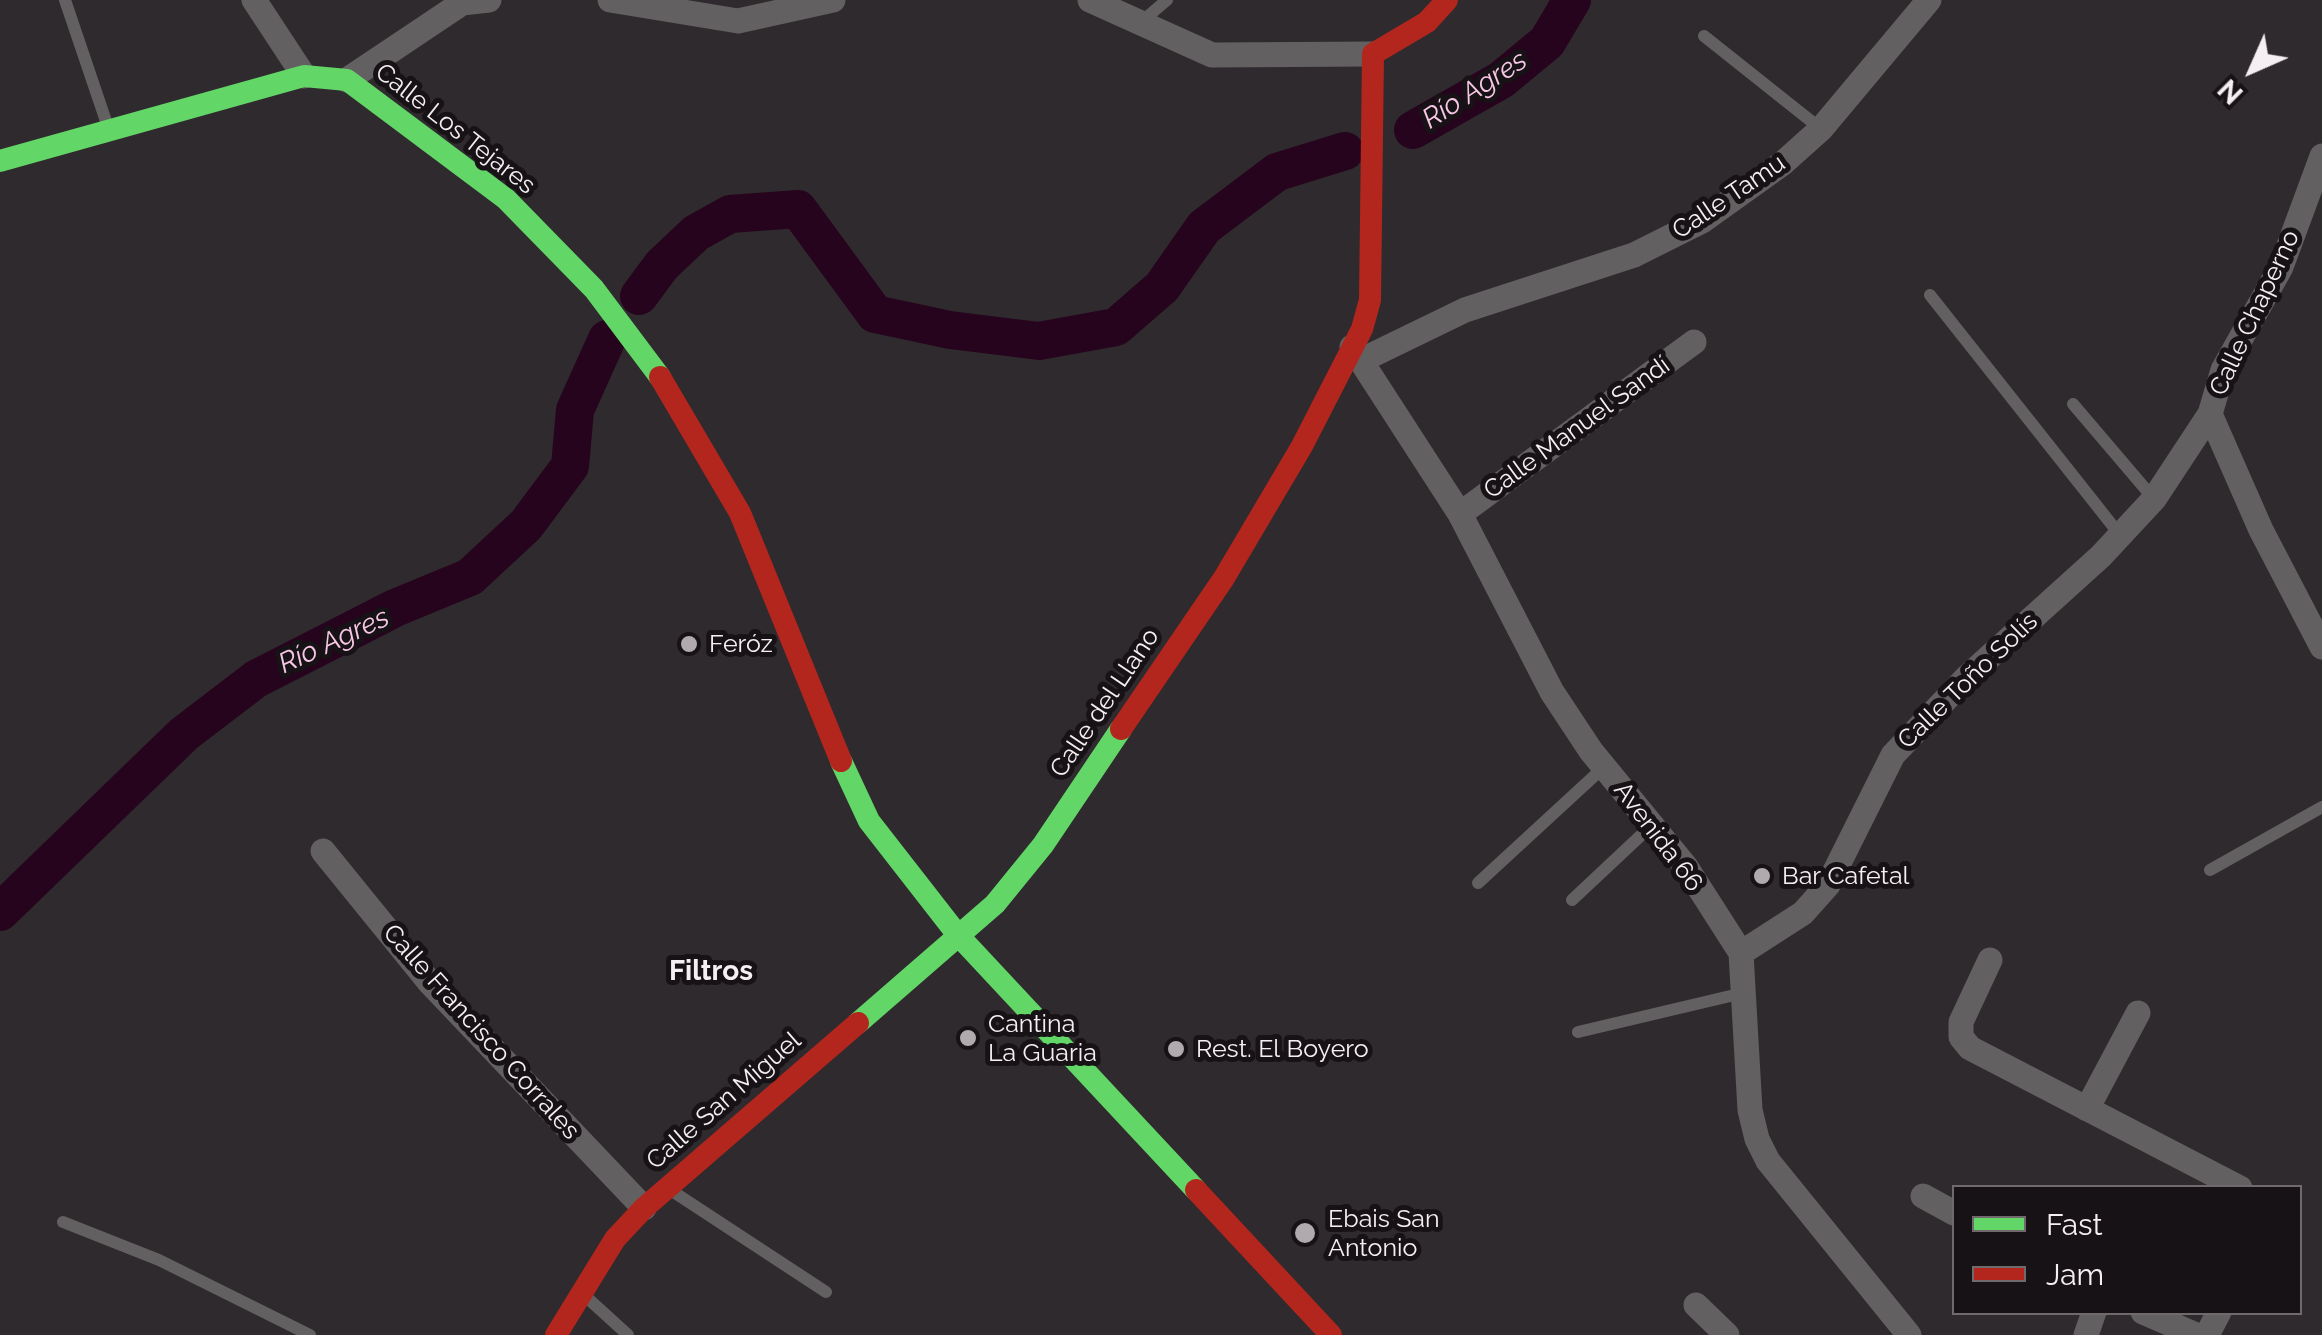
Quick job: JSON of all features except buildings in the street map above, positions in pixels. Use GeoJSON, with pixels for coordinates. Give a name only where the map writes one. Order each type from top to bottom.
{"type":"FeatureCollection","features":[{"type":"Feature","properties":{"kind":"street"},"geometry":{"type":"LineString","coordinates":[[254,0],[304,76]]}},
{"type":"Feature","properties":{"kind":"street"},"geometry":{"type":"LineString","coordinates":[[348,80],[462,3],[489,0]]}},
{"type":"Feature","properties":{"kind":"street"},"geometry":{"type":"LineString","coordinates":[[610,0],[738,20],[833,0]]}},
{"type":"Feature","properties":{"kind":"street"},"geometry":{"type":"LineString","coordinates":[[1090,0],[1212,55],[1373,54],[1427,22],[1447,0]]}},
{"type":"Feature","properties":{"kind":"street","name":"Calle Tamu"},"geometry":{"type":"LineString","coordinates":[[1357,354],[1465,310],[1634,256],[1702,221],[1783,163],[1821,129],[1929,0]]}},
{"type":"Feature","properties":{"kind":"street","name":"Calle del Llano"},"geometry":{"type":"LineString","coordinates":[[958,934],[995,904],[1042,845],[1224,578],[1357,354],[1370,300],[1373,54]]}},
{"type":"Feature","properties":{"kind":"street","name":"Calle Los Tejares"},"geometry":{"type":"LineString","coordinates":[[0,161],[304,76],[348,80],[506,200],[594,289],[676,398],[740,514],[818,712],[868,821],[958,934]]}},
{"type":"Feature","properties":{"kind":"street","name":"Calle Chaperno"},"geometry":{"type":"LineString","coordinates":[[2210,414],[2223,370],[2281,267],[2322,156]]}},
{"type":"Feature","properties":{"kind":"street","name":"Calle Manuel Sandí"},"geometry":{"type":"LineString","coordinates":[[1460,514],[1694,342]]}},
{"type":"Feature","properties":{"kind":"street","name":"Avenida 66"},"geometry":{"type":"LineString","coordinates":[[1357,354],[1460,514],[1552,692],[1604,767],[1654,823],[1741,952],[1749,1095],[1757,1140],[1768,1161],[1909,1335]]}},
{"type":"Feature","properties":{"kind":"street"},"geometry":{"type":"LineString","coordinates":[[2210,414],[2260,530],[2322,647]]}},
{"type":"Feature","properties":{"kind":"street","name":"Calle Toño Solís"},"geometry":{"type":"LineString","coordinates":[[1741,952],[1803,914],[1828,885],[1893,755],[1966,678],[2154,499],[2210,414]]}},
{"type":"Feature","properties":{"kind":"street","name":"Calle Francisco Corrales"},"geometry":{"type":"LineString","coordinates":[[323,851],[431,984],[644,1208]]}},
{"type":"Feature","properties":{"kind":"street"},"geometry":{"type":"LineString","coordinates":[[958,934],[1331,1335]]}},
{"type":"Feature","properties":{"kind":"street","name":"Calle San Miguel"},"geometry":{"type":"LineString","coordinates":[[556,1335],[615,1240],[644,1208],[958,934]]}},
{"type":"Feature","properties":{"kind":"street"},"geometry":{"type":"LineString","coordinates":[[1990,960],[1961,1022],[1960,1037],[1970,1048],[2234,1185]]}},
{"type":"Feature","properties":{"kind":"street"},"geometry":{"type":"LineString","coordinates":[[2087,1109],[2138,1013]]}},
{"type":"Feature","properties":{"kind":"street"},"geometry":{"type":"LineString","coordinates":[[1924,1196],[1952,1212]]}},
{"type":"Feature","properties":{"kind":"street"},"geometry":{"type":"LineString","coordinates":[[1696,1305],[1726,1335]]}},
{"type":"Feature","properties":{"kind":"street"},"geometry":{"type":"LineString","coordinates":[[2147,1315],[2196,1335]]}},
{"type":"Feature","properties":{"kind":"lane"},"geometry":{"type":"LineString","coordinates":[[65,0],[109,130]]}},
{"type":"Feature","properties":{"kind":"lane"},"geometry":{"type":"LineString","coordinates":[[1140,24],[1167,0]]}},
{"type":"Feature","properties":{"kind":"lane"},"geometry":{"type":"LineString","coordinates":[[1704,36],[1821,129]]}},
{"type":"Feature","properties":{"kind":"lane"},"geometry":{"type":"LineString","coordinates":[[1930,295],[2120,535]]}},
{"type":"Feature","properties":{"kind":"lane"},"geometry":{"type":"LineString","coordinates":[[2074,404],[2154,499]]}},
{"type":"Feature","properties":{"kind":"lane"},"geometry":{"type":"LineString","coordinates":[[1478,883],[1604,767]]}},
{"type":"Feature","properties":{"kind":"lane"},"geometry":{"type":"LineString","coordinates":[[2210,870],[2322,807]]}},
{"type":"Feature","properties":{"kind":"lane"},"geometry":{"type":"LineString","coordinates":[[1572,900],[1654,823]]}},
{"type":"Feature","properties":{"kind":"lane"},"geometry":{"type":"LineString","coordinates":[[1578,1032],[1746,993]]}},
{"type":"Feature","properties":{"kind":"lane"},"geometry":{"type":"LineString","coordinates":[[666,1188],[826,1292]]}},
{"type":"Feature","properties":{"kind":"lane"},"geometry":{"type":"LineString","coordinates":[[63,1222],[212,1284],[310,1335]]}},
{"type":"Feature","properties":{"kind":"lane"},"geometry":{"type":"LineString","coordinates":[[581,1293],[628,1335]]}},
{"type":"Feature","properties":{"kind":"waterway","name":"Río Agres"},"geometry":{"type":"LineString","coordinates":[[1413,130],[1501,80],[1547,42],[1572,0]]}},
{"type":"Feature","properties":{"kind":"waterway","name":"Río Agres"},"geometry":{"type":"LineString","coordinates":[[639,296],[662,265],[696,233],[730,214],[798,209],[875,314],[950,330],[1039,341],[1116,327],[1162,287],[1204,227],[1277,172],[1345,151]]}},
{"type":"Feature","properties":{"kind":"waterway","name":"Río Agres"},"geometry":{"type":"LineString","coordinates":[[0,912],[184,734],[256,679],[395,608],[470,577],[526,525],[570,466],[575,410],[607,339]]}},
{"type":"Feature","properties":{"kind":"traffic: fast"},"geometry":{"type":"LineString","coordinates":[[0,161],[304,76],[347,80],[506,199],[594,289],[660,377]]}},
{"type":"Feature","properties":{"kind":"traffic: fast"},"geometry":{"type":"LineString","coordinates":[[858,1023],[995,904],[1043,845],[1121,729]]}},
{"type":"Feature","properties":{"kind":"traffic: fast"},"geometry":{"type":"LineString","coordinates":[[841,761],[869,821],[957,934],[1196,1190]]}},
{"type":"Feature","properties":{"kind":"traffic: jam"},"geometry":{"type":"LineString","coordinates":[[1121,729],[1224,578],[1302,446],[1362,329],[1370,300],[1373,54],[1427,22],[1447,0]]}},
{"type":"Feature","properties":{"kind":"traffic: jam"},"geometry":{"type":"LineString","coordinates":[[660,377],[740,513],[841,761]]}},
{"type":"Feature","properties":{"kind":"traffic: jam"},"geometry":{"type":"LineString","coordinates":[[556,1335],[615,1239],[644,1208],[858,1023]]}},
{"type":"Feature","properties":{"kind":"traffic: jam"},"geometry":{"type":"LineString","coordinates":[[1196,1190],[1331,1335]]}},
{"type":"Feature","properties":{"kind":"place","name":"Feróz"},"geometry":{"type":"Point","coordinates":[689,644]}},
{"type":"Feature","properties":{"kind":"place","name":"Bar Cafetal"},"geometry":{"type":"Point","coordinates":[1762,876]}},
{"type":"Feature","properties":{"kind":"place","name":"Cantina La Guaria"},"geometry":{"type":"Point","coordinates":[968,1038]}},
{"type":"Feature","properties":{"kind":"place","name":"Rest. El Boyero"},"geometry":{"type":"Point","coordinates":[1176,1049]}},
{"type":"Feature","properties":{"kind":"place","name":"Ebais San Antonio"},"geometry":{"type":"Point","coordinates":[1305,1233]}},
{"type":"Feature","properties":{"kind":"district","name":"Filtros"},"geometry":{"type":"Point","coordinates":[711,972]}}]}
